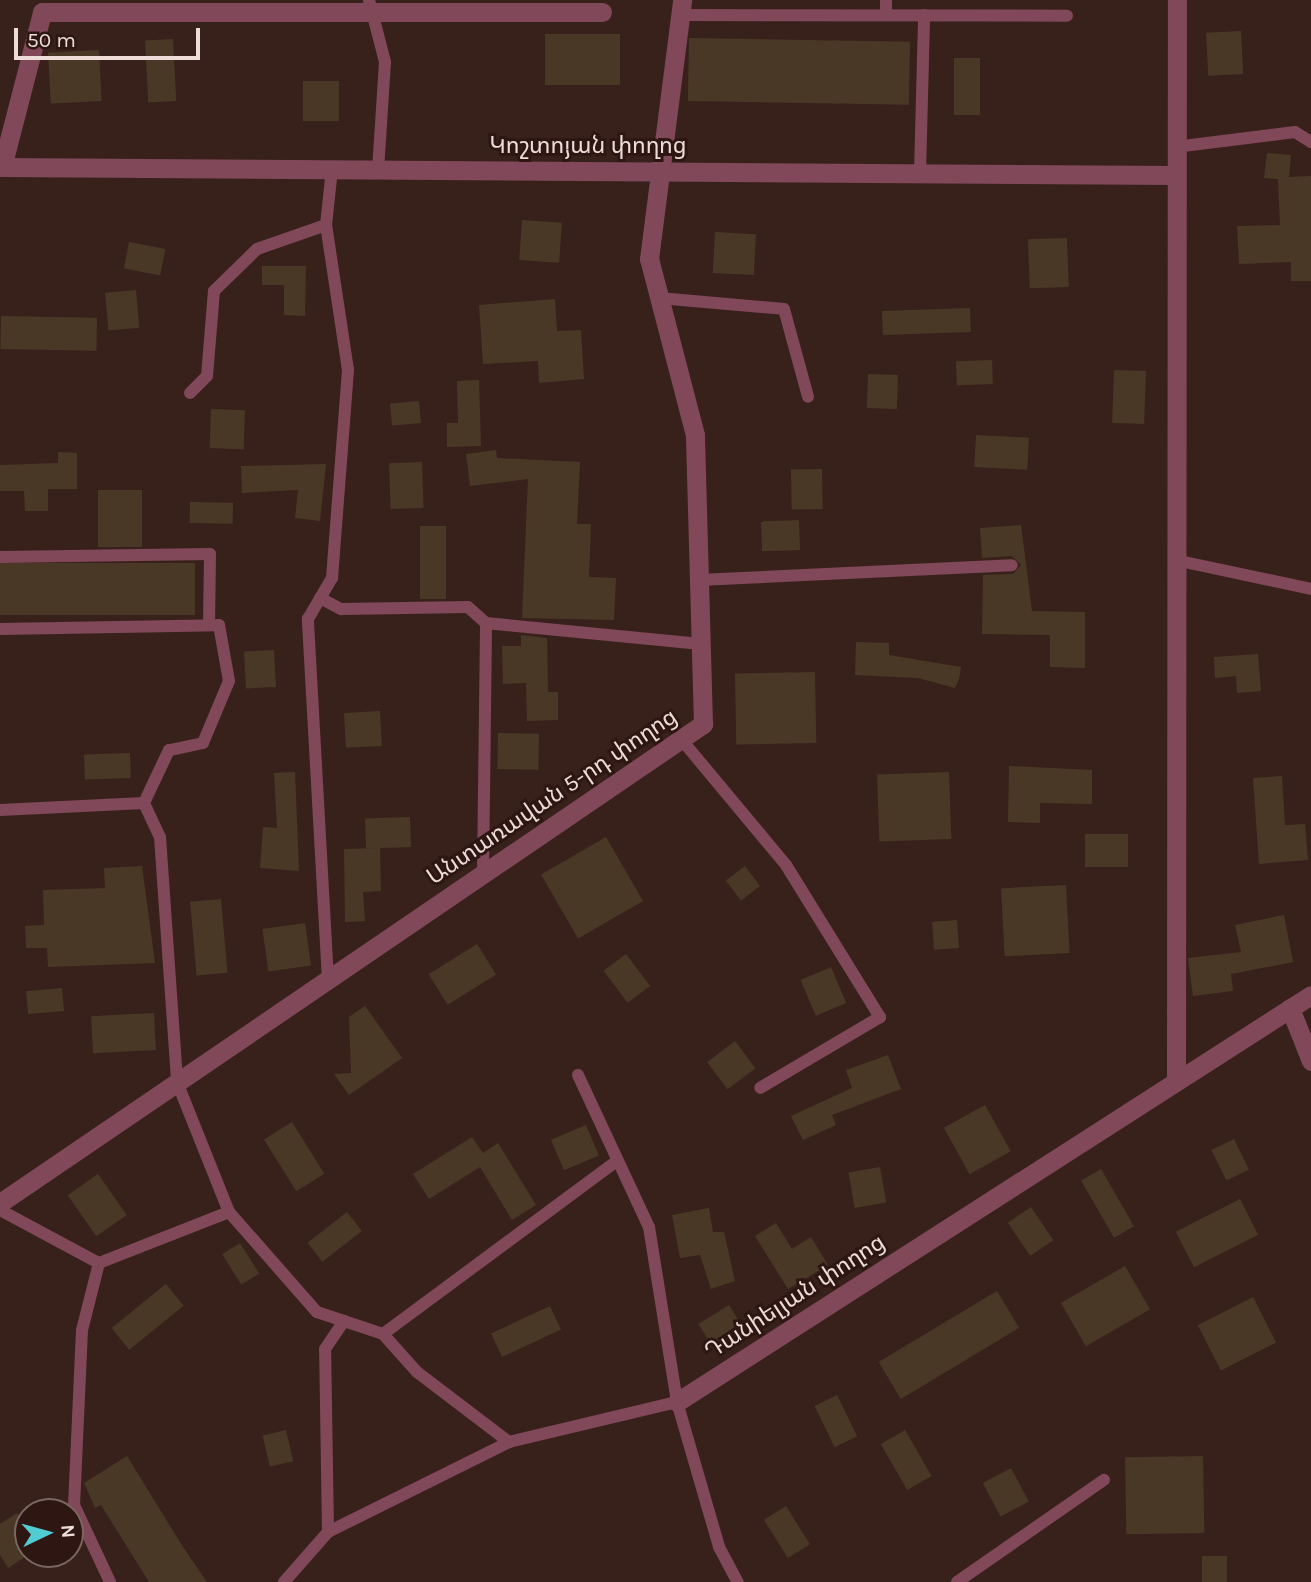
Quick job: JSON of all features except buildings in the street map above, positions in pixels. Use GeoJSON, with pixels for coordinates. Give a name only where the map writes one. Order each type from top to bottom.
{"type":"FeatureCollection","features":[{"type":"Feature","properties":{"kind":"street"},"geometry":{"type":"LineString","coordinates":[[1176,1076],[1177,0]]}},
{"type":"Feature","properties":{"kind":"street"},"geometry":{"type":"LineString","coordinates":[[1,167],[41,12],[370,4],[603,12]]}},
{"type":"Feature","properties":{"kind":"street","name":"Անտառավան 5-րդ փողոց"},"geometry":{"type":"LineString","coordinates":[[0,1203],[703,724],[695,435],[649,259],[657,171],[681,8]]}},
{"type":"Feature","properties":{"kind":"street","name":"Կոշտոյան փողոց"},"geometry":{"type":"LineString","coordinates":[[1,167],[1175,175]]}},
{"type":"Feature","properties":{"kind":"street","name":"Դանիելյան փողոց"},"geometry":{"type":"LineString","coordinates":[[677,1402],[1176,1076],[1311,995]]}},
{"type":"Feature","properties":{"kind":"street"},"geometry":{"type":"LineString","coordinates":[[1290,1008],[1311,1061]]}},
{"type":"Feature","properties":{"kind":"lane"},"geometry":{"type":"LineString","coordinates":[[886,0],[886,15]]}},
{"type":"Feature","properties":{"kind":"lane"},"geometry":{"type":"LineString","coordinates":[[370,4],[385,62],[378,169]]}},
{"type":"Feature","properties":{"kind":"lane"},"geometry":{"type":"LineString","coordinates":[[681,8],[886,15],[1067,16]]}},
{"type":"Feature","properties":{"kind":"lane"},"geometry":{"type":"LineString","coordinates":[[920,173],[924,15]]}},
{"type":"Feature","properties":{"kind":"lane"},"geometry":{"type":"LineString","coordinates":[[1175,147],[1296,132],[1311,142]]}},
{"type":"Feature","properties":{"kind":"lane"},"geometry":{"type":"LineString","coordinates":[[328,980],[308,619],[332,578],[348,370],[326,225],[332,169]]}},
{"type":"Feature","properties":{"kind":"lane"},"geometry":{"type":"LineString","coordinates":[[190,393],[207,376],[214,291],[257,250],[326,225]]}},
{"type":"Feature","properties":{"kind":"lane"},"geometry":{"type":"LineString","coordinates":[[659,298],[784,309],[808,397]]}},
{"type":"Feature","properties":{"kind":"lane"},"geometry":{"type":"LineString","coordinates":[[0,556],[210,554],[209,625]]}},
{"type":"Feature","properties":{"kind":"lane"},"geometry":{"type":"LineString","coordinates":[[1175,560],[1311,589]]}},
{"type":"Feature","properties":{"kind":"lane"},"geometry":{"type":"LineString","coordinates":[[699,580],[1012,565]]}},
{"type":"Feature","properties":{"kind":"lane"},"geometry":{"type":"LineString","coordinates":[[320,598],[341,609],[468,607],[486,623],[701,644]]}},
{"type":"Feature","properties":{"kind":"lane"},"geometry":{"type":"LineString","coordinates":[[483,874],[486,623]]}},
{"type":"Feature","properties":{"kind":"lane"},"geometry":{"type":"LineString","coordinates":[[0,629],[219,625],[229,681],[203,743],[169,750],[144,803]]}},
{"type":"Feature","properties":{"kind":"lane"},"geometry":{"type":"LineString","coordinates":[[681,739],[786,865],[880,1017],[760,1088]]}},
{"type":"Feature","properties":{"kind":"lane"},"geometry":{"type":"LineString","coordinates":[[0,810],[144,803]]}},
{"type":"Feature","properties":{"kind":"lane"},"geometry":{"type":"LineString","coordinates":[[144,803],[160,837],[177,1082],[229,1212],[317,1312],[383,1334],[417,1372],[509,1442]]}},
{"type":"Feature","properties":{"kind":"lane"},"geometry":{"type":"LineString","coordinates":[[578,1075],[614,1163],[649,1227],[677,1402],[719,1547],[738,1582]]}},
{"type":"Feature","properties":{"kind":"lane"},"geometry":{"type":"LineString","coordinates":[[383,1334],[614,1163]]}},
{"type":"Feature","properties":{"kind":"lane"},"geometry":{"type":"LineString","coordinates":[[0,1210],[99,1264]]}},
{"type":"Feature","properties":{"kind":"lane"},"geometry":{"type":"LineString","coordinates":[[99,1264],[229,1212]]}},
{"type":"Feature","properties":{"kind":"lane"},"geometry":{"type":"LineString","coordinates":[[99,1264],[82,1331],[74,1505],[110,1582]]}},
{"type":"Feature","properties":{"kind":"lane"},"geometry":{"type":"LineString","coordinates":[[328,1532],[325,1349],[344,1321]]}},
{"type":"Feature","properties":{"kind":"lane","name":"Դանիելյան փողոց"},"geometry":{"type":"LineString","coordinates":[[284,1582],[328,1532],[509,1442],[677,1402]]}},
{"type":"Feature","properties":{"kind":"lane"},"geometry":{"type":"LineString","coordinates":[[957,1582],[1104,1479]]}}]}
